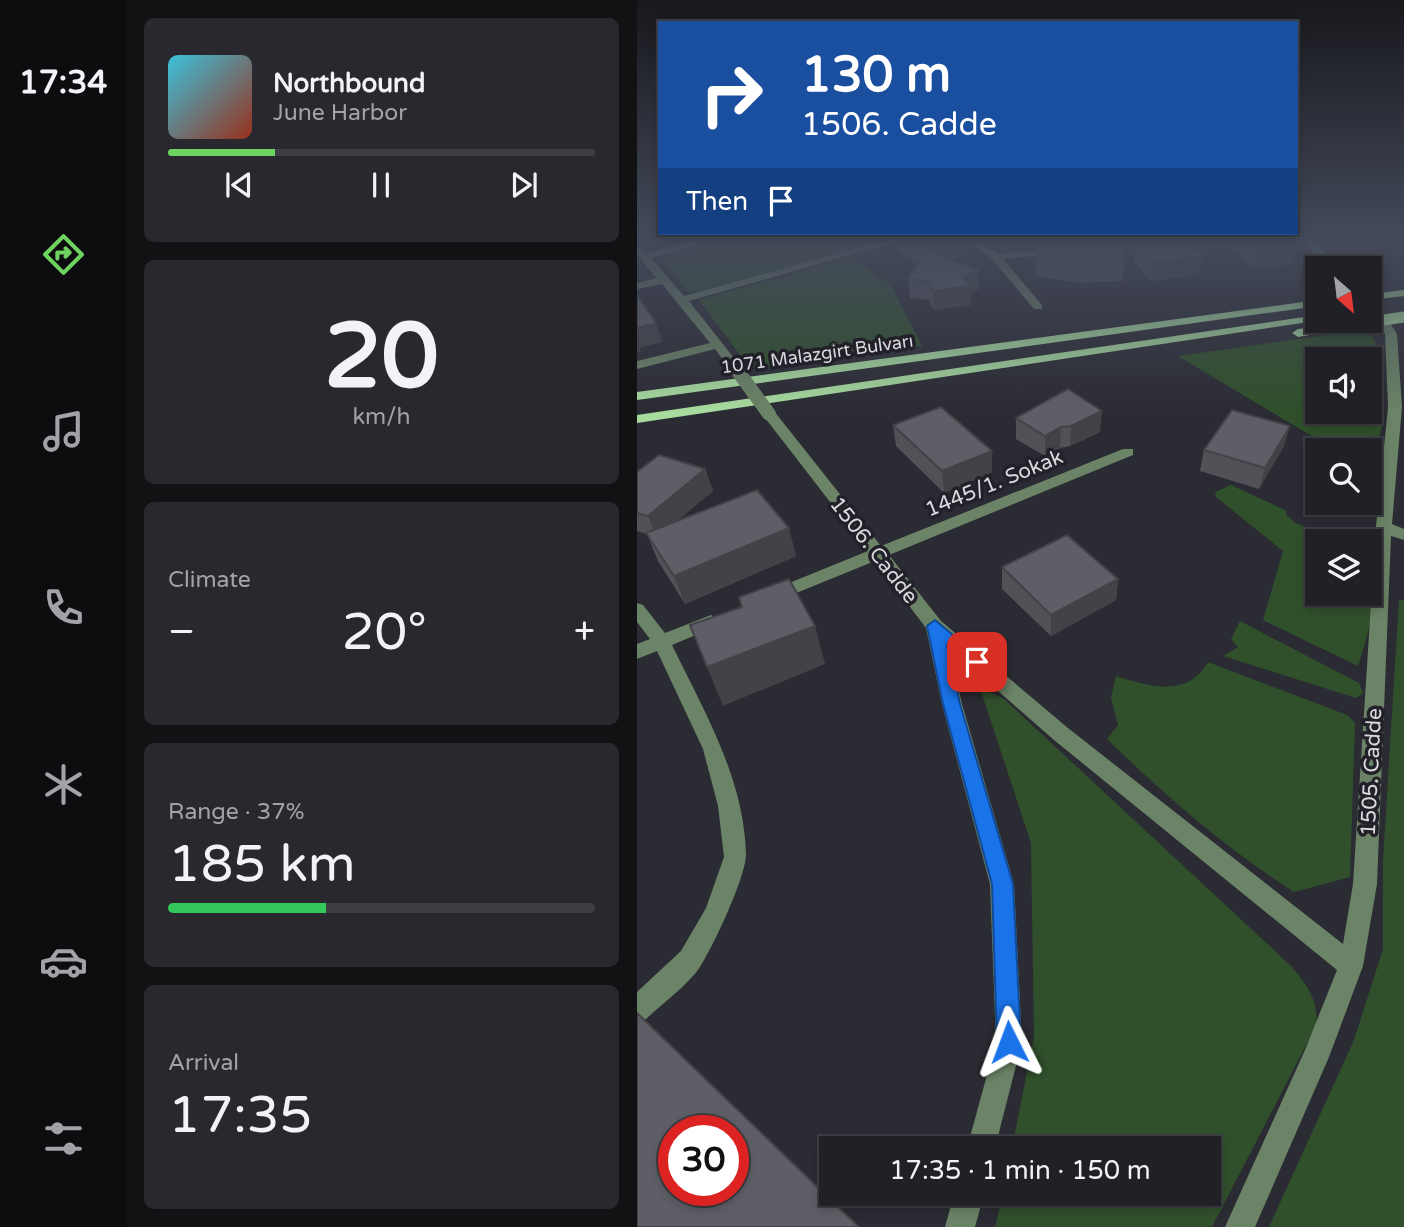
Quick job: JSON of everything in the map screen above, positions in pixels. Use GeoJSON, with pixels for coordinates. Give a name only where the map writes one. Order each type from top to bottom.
{"type":"FeatureCollection","features":[{"type":"Feature","properties":{"kind":"main road","name":"1071 Malazgirt Bulvarı"},"geometry":{"type":"LineString","coordinates":[[1002,346],[1087,328],[1279,297]]}},
{"type":"Feature","properties":{"kind":"main road","name":"1071 Malazgirt Bulvarı"},"geometry":{"type":"LineString","coordinates":[[637,396],[1305,305]]}},
{"type":"Feature","properties":{"kind":"main road"},"geometry":{"type":"LineString","coordinates":[[1383,308],[1404,306]]}},
{"type":"Feature","properties":{"kind":"main road","name":"1071 Malazgirt Bulvarı"},"geometry":{"type":"LineString","coordinates":[[936,373],[1009,368],[1404,317]]}},
{"type":"Feature","properties":{"kind":"main road","name":"1071 Malazgirt Bulvarı"},"geometry":{"type":"LineString","coordinates":[[637,419],[1305,320]]}},
{"type":"Feature","properties":{"kind":"street","name":"1506. Cadde"},"geometry":{"type":"LineString","coordinates":[[680,297],[875,554],[935,626],[1061,734],[1351,966]]}},
{"type":"Feature","properties":{"kind":"street"},"geometry":{"type":"LineString","coordinates":[[682,300],[692,297]]}},
{"type":"Feature","properties":{"kind":"street"},"geometry":{"type":"LineString","coordinates":[[1030,297],[1038,307]]}},
{"type":"Feature","properties":{"kind":"street","name":"1505. Cadde"},"geometry":{"type":"LineString","coordinates":[[1240,1227],[1351,966],[1365,884],[1384,526],[1397,467],[1400,406],[1391,334],[1383,321]]}},
{"type":"Feature","properties":{"kind":"street"},"geometry":{"type":"LineString","coordinates":[[637,365],[718,345]]}},
{"type":"Feature","properties":{"kind":"street","name":"1445/1. Sokak"},"geometry":{"type":"LineString","coordinates":[[762,600],[1128,452]]}},
{"type":"Feature","properties":{"kind":"street"},"geometry":{"type":"LineString","coordinates":[[1384,526],[1404,535]]}},
{"type":"Feature","properties":{"kind":"street"},"geometry":{"type":"LineString","coordinates":[[637,608],[661,642],[713,749],[729,806],[735,858],[716,913],[690,960],[637,1010]]}},
{"type":"Feature","properties":{"kind":"street"},"geometry":{"type":"LineString","coordinates":[[637,652],[724,616]]}},
{"type":"Feature","properties":{"kind":"street"},"geometry":{"type":"LineString","coordinates":[[935,626],[952,704],[1002,884],[1009,1042],[984,1136]]}},
{"type":"Feature","properties":{"kind":"street"},"geometry":{"type":"LineString","coordinates":[[960,1227],[965,1206]]}},
{"type":"Feature","properties":{"kind":"green space"},"geometry":{"type":"Polygon","coordinates":[[[709,297],[897,297],[922,346],[756,369],[749,367],[699,300],[709,297]]]}},
{"type":"Feature","properties":{"kind":"green space"},"geometry":{"type":"Polygon","coordinates":[[[1341,333],[1371,333],[1377,347],[1305,347],[1305,424],[1382,424],[1379,438],[1315,438],[1178,356],[1341,333]]]}},
{"type":"Feature","properties":{"kind":"green space"},"geometry":{"type":"Polygon","coordinates":[[[1231,485],[1287,511],[1286,515],[1296,523],[1310,529],[1305,529],[1305,606],[1374,606],[1358,666],[1263,620],[1283,551],[1216,497],[1215,492],[1231,485]]]}},
{"type":"Feature","properties":{"kind":"green space"},"geometry":{"type":"Polygon","coordinates":[[[1399,600],[1404,600],[1404,1227],[1269,1227],[1354,1040],[1383,949],[1383,860],[1399,600]]]}},
{"type":"Feature","properties":{"kind":"green space"},"geometry":{"type":"Polygon","coordinates":[[[1240,621],[1359,683],[1363,693],[1356,698],[1223,656],[1238,647],[1231,639],[1240,621]]]}},
{"type":"Feature","properties":{"kind":"green space"},"geometry":{"type":"Polygon","coordinates":[[[1208,662],[1347,715],[1355,723],[1350,877],[1294,892],[1244,858],[1197,820],[1107,739],[1118,725],[1111,697],[1116,676],[1166,687],[1189,681],[1199,674],[1208,662]]]}},
{"type":"Feature","properties":{"kind":"green space"},"geometry":{"type":"Polygon","coordinates":[[[980,688],[1004,699],[1291,966],[1311,993],[1316,1008],[1316,1026],[1212,1227],[995,1227],[1000,1206],[1221,1206],[1221,1136],[1014,1136],[1034,1036],[1031,843],[980,688]]]}},
{"type":"Feature","properties":{"kind":"building"},"geometry":{"type":"Polygon","coordinates":[[[637,297],[639,297],[656,323],[637,328],[637,297]]]}},
{"type":"Feature","properties":{"kind":"building"},"geometry":{"type":"Polygon","coordinates":[[[1068,389],[1102,411],[1045,436],[1016,418],[1068,389]]]}},
{"type":"Feature","properties":{"kind":"building"},"geometry":{"type":"Polygon","coordinates":[[[941,407],[992,451],[942,471],[893,425],[941,407]]]}},
{"type":"Feature","properties":{"kind":"building"},"geometry":{"type":"Polygon","coordinates":[[[1232,410],[1290,426],[1265,468],[1204,450],[1232,410]]]}},
{"type":"Feature","properties":{"kind":"building"},"geometry":{"type":"Polygon","coordinates":[[[659,455],[705,469],[648,516],[637,513],[637,472],[659,455]]]}},
{"type":"Feature","properties":{"kind":"building"},"geometry":{"type":"Polygon","coordinates":[[[757,490],[789,528],[674,576],[646,533],[757,490]]]}},
{"type":"Feature","properties":{"kind":"building"},"geometry":{"type":"Polygon","coordinates":[[[1067,535],[1118,579],[1051,615],[1002,567],[1067,535]]]}},
{"type":"Feature","properties":{"kind":"building"},"geometry":{"type":"Polygon","coordinates":[[[789,579],[815,626],[707,667],[690,625],[742,607],[739,597],[789,579]]]}},
{"type":"Feature","properties":{"kind":"building"},"geometry":{"type":"Polygon","coordinates":[[[637,1013],[743,1115],[658,1115],[658,1206],[749,1206],[749,1121],[819,1188],[819,1206],[837,1206],[859,1227],[637,1227],[637,1013]]]}},
{"type":"Feature","properties":{"kind":"route"},"geometry":{"type":"LineString","coordinates":[[977,662],[935,626],[952,704],[1002,884],[1009,1042]]}}]}
